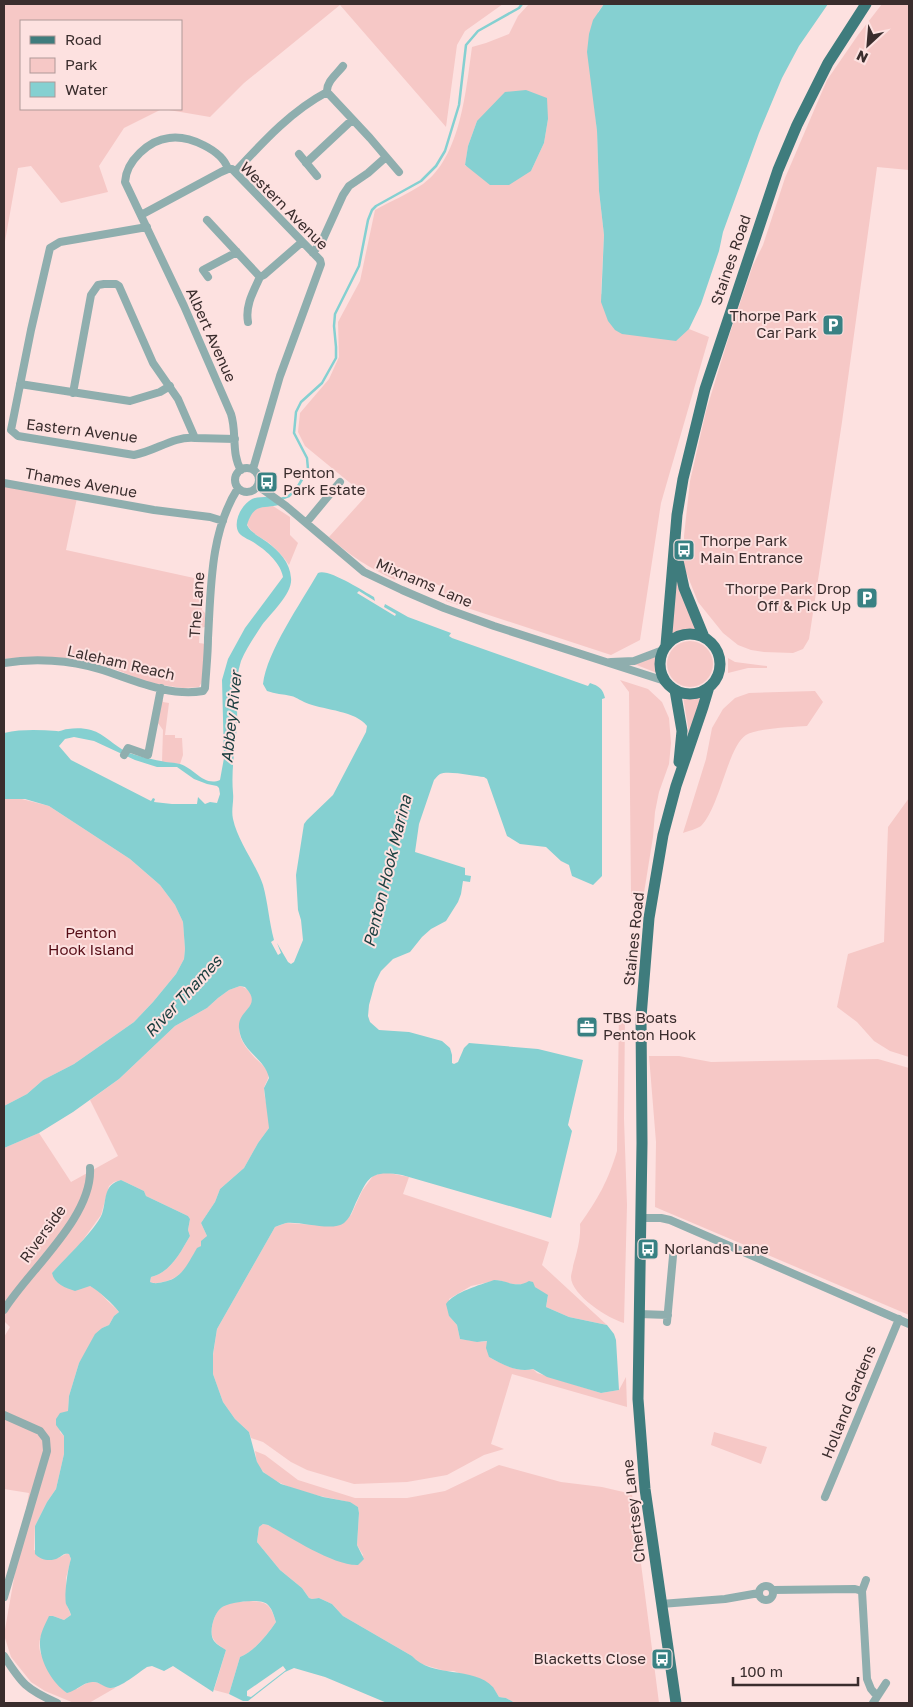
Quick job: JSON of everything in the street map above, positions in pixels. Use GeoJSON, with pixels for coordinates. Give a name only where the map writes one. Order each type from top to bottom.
{"type":"FeatureCollection","features":[{"type":"Feature","properties":{"kind":"main road","name":"Staines Road"},"geometry":{"type":"LineString","coordinates":[[664,647],[675,537],[683,480],[705,389],[778,170],[797,124],[846,33],[866,6]]}},
{"type":"Feature","properties":{"kind":"main road","name":"Staines Road"},"geometry":{"type":"LineString","coordinates":[[675,537],[677,559],[684,588],[704,637]]}},
{"type":"Feature","properties":{"kind":"main road"},"geometry":{"type":"LineString","coordinates":[[696,634],[704,637],[716,649],[720,662],[718,676],[709,687],[701,692],[692,694],[675,690],[665,681],[659,666],[664,647],[679,635],[696,634]]}},
{"type":"Feature","properties":{"kind":"main road","name":"Staines Road"},"geometry":{"type":"LineString","coordinates":[[640,1218],[642,1143],[641,1017],[652,896],[663,835],[676,786],[709,687]]}},
{"type":"Feature","properties":{"kind":"main road","name":"Staines Road"},"geometry":{"type":"LineString","coordinates":[[675,690],[682,731],[676,786]]}},
{"type":"Feature","properties":{"kind":"main road","name":"Chertsey Lane"},"geometry":{"type":"LineString","coordinates":[[640,1218],[638,1399],[641,1444],[645,1489],[676,1703]]}},
{"type":"Feature","properties":{"kind":"street"},"geometry":{"type":"LineString","coordinates":[[344,66],[328,84],[327,92],[399,172]]}},
{"type":"Feature","properties":{"kind":"street"},"geometry":{"type":"LineString","coordinates":[[232,170],[300,109],[327,92]]}},
{"type":"Feature","properties":{"kind":"street"},"geometry":{"type":"LineString","coordinates":[[306,163],[352,120]]}},
{"type":"Feature","properties":{"kind":"street","name":"Albert Avenue"},"geometry":{"type":"LineString","coordinates":[[232,170],[225,159],[216,152],[192,141],[171,137],[147,146],[126,171],[125,182],[184,306],[231,414],[234,424],[237,461],[241,470]]}},
{"type":"Feature","properties":{"kind":"street"},"geometry":{"type":"LineString","coordinates":[[299,154],[318,176]]}},
{"type":"Feature","properties":{"kind":"street"},"geometry":{"type":"LineString","coordinates":[[313,253],[323,239],[349,186],[386,157]]}},
{"type":"Feature","properties":{"kind":"street","name":"Western Avenue"},"geometry":{"type":"LineString","coordinates":[[141,215],[232,170],[320,260],[321,264],[280,376],[253,469]]}},
{"type":"Feature","properties":{"kind":"street"},"geometry":{"type":"LineString","coordinates":[[207,220],[260,277]]}},
{"type":"Feature","properties":{"kind":"street","name":"Eastern Avenue"},"geometry":{"type":"LineString","coordinates":[[147,226],[60,242],[50,248],[11,430],[18,436],[134,455],[179,438],[196,438]]}},
{"type":"Feature","properties":{"kind":"street"},"geometry":{"type":"LineString","coordinates":[[248,322],[248,304],[260,277],[264,276],[302,242]]}},
{"type":"Feature","properties":{"kind":"street"},"geometry":{"type":"LineString","coordinates":[[208,277],[203,270],[237,252]]}},
{"type":"Feature","properties":{"kind":"street"},"geometry":{"type":"LineString","coordinates":[[73,393],[91,295],[98,285],[116,284],[119,286],[156,370],[178,399],[196,438],[235,439]]}},
{"type":"Feature","properties":{"kind":"street"},"geometry":{"type":"LineString","coordinates":[[20,384],[130,401],[160,392],[170,386]]}},
{"type":"Feature","properties":{"kind":"street"},"geometry":{"type":"LineString","coordinates":[[253,469],[259,476],[258,486],[251,492],[238,488],[235,479],[236,474],[241,470],[253,469]]}},
{"type":"Feature","properties":{"kind":"street"},"geometry":{"type":"LineString","coordinates":[[306,523],[340,482]]}},
{"type":"Feature","properties":{"kind":"street","name":"Thames Avenue"},"geometry":{"type":"LineString","coordinates":[[4,483],[154,510],[210,517],[223,521]]}},
{"type":"Feature","properties":{"kind":"street","name":"Mixnams Lane"},"geometry":{"type":"LineString","coordinates":[[258,486],[286,506],[364,572],[444,608],[665,681]]}},
{"type":"Feature","properties":{"kind":"street","name":"The Lane"},"geometry":{"type":"LineString","coordinates":[[203,691],[205,688],[212,571],[223,521],[238,488]]}},
{"type":"Feature","properties":{"kind":"street","name":"Mixnams Lane"},"geometry":{"type":"LineString","coordinates":[[604,661],[634,660],[664,647]]}},
{"type":"Feature","properties":{"kind":"street","name":"Laleham Reach"},"geometry":{"type":"LineString","coordinates":[[4,662],[33,660],[86,665],[145,685],[182,691],[203,691]]}},
{"type":"Feature","properties":{"kind":"street"},"geometry":{"type":"LineString","coordinates":[[124,753],[130,748],[148,755],[161,688]]}},
{"type":"Feature","properties":{"kind":"street","name":"Riverside"},"geometry":{"type":"LineString","coordinates":[[4,1310],[20,1287],[57,1244],[71,1223],[88,1191],[90,1168]]}},
{"type":"Feature","properties":{"kind":"street"},"geometry":{"type":"LineString","coordinates":[[640,1218],[670,1220],[909,1324]]}},
{"type":"Feature","properties":{"kind":"street"},"geometry":{"type":"LineString","coordinates":[[639,1314],[667,1318],[673,1256]]}},
{"type":"Feature","properties":{"kind":"street","name":"Holland Gardens"},"geometry":{"type":"LineString","coordinates":[[825,1496],[898,1319]]}},
{"type":"Feature","properties":{"kind":"street"},"geometry":{"type":"LineString","coordinates":[[4,1415],[40,1431],[46,1439],[47,1450],[4,1597]]}},
{"type":"Feature","properties":{"kind":"street"},"geometry":{"type":"LineString","coordinates":[[866,1580],[862,1590],[867,1679],[871,1689],[877,1696]]}},
{"type":"Feature","properties":{"kind":"street"},"geometry":{"type":"LineString","coordinates":[[661,1604],[725,1599],[759,1593],[761,1588],[766,1586],[771,1587],[773,1590],[862,1590]]}},
{"type":"Feature","properties":{"kind":"street"},"geometry":{"type":"LineString","coordinates":[[4,1656],[20,1681],[35,1693],[57,1703]]}},
{"type":"Feature","properties":{"kind":"street"},"geometry":{"type":"LineString","coordinates":[[872,1703],[886,1683]]}},
{"type":"Feature","properties":{"kind":"green space"},"geometry":{"type":"Polygon","coordinates":[[[4,4],[503,4],[465,31],[457,45],[446,127],[340,5],[244,83],[210,117],[169,110],[182,110],[182,20],[20,20],[20,110],[160,110],[124,128],[99,166],[108,192],[61,203],[31,166],[18,168],[4,247],[4,4]]]}},
{"type":"Feature","properties":{"kind":"green space"},"geometry":{"type":"Polygon","coordinates":[[[529,4],[604,4],[598,12],[594,102],[599,191],[604,235],[601,294],[681,335],[689,329],[709,337],[661,503],[640,640],[611,655],[446,601],[443,587],[401,570],[395,580],[353,556],[329,537],[366,496],[305,446],[298,432],[300,413],[329,379],[339,357],[338,322],[360,281],[375,210],[417,188],[436,172],[454,140],[460,121],[472,47],[509,34],[518,16],[529,4]],[[548,119],[477,121],[468,146],[465,166],[531,171],[544,143],[548,119]]]}},
{"type":"Feature","properties":{"kind":"green space","name":"Thorpe Park Car Park"},"geometry":{"type":"Polygon","coordinates":[[[882,4],[909,4],[909,170],[877,167],[842,422],[809,639],[803,649],[793,653],[751,650],[738,645],[723,633],[698,602],[684,567],[684,536],[690,481],[706,411],[729,336],[753,265],[763,245],[785,178],[827,80],[882,4]]]}},
{"type":"Feature","properties":{"kind":"green space"},"geometry":{"type":"Polygon","coordinates":[[[4,485],[77,498],[66,550],[194,578],[193,599],[203,596],[202,610],[205,613],[205,627],[200,628],[199,643],[206,644],[203,680],[199,687],[183,688],[149,683],[115,669],[79,660],[28,657],[4,659],[4,485]]]}},
{"type":"Feature","properties":{"kind":"green space"},"geometry":{"type":"Polygon","coordinates":[[[273,506],[290,517],[290,535],[298,543],[289,565],[278,551],[254,533],[247,524],[256,509],[273,506]]]}},
{"type":"Feature","properties":{"kind":"green space"},"geometry":{"type":"Polygon","coordinates":[[[675,571],[696,630],[678,632],[670,636],[675,571]]]}},
{"type":"Feature","properties":{"kind":"green space"},"geometry":{"type":"Polygon","coordinates":[[[690,641],[703,645],[709,651],[713,664],[709,677],[703,683],[690,687],[677,683],[671,677],[667,664],[671,651],[677,645],[690,641]]]}},
{"type":"Feature","properties":{"kind":"green space"},"geometry":{"type":"Polygon","coordinates":[[[657,656],[655,666],[657,673],[634,664],[657,656]]]}},
{"type":"Feature","properties":{"kind":"green space"},"geometry":{"type":"Polygon","coordinates":[[[728,658],[735,662],[767,666],[767,668],[748,668],[728,673],[728,658]]]}},
{"type":"Feature","properties":{"kind":"green space"},"geometry":{"type":"Polygon","coordinates":[[[620,680],[648,689],[662,702],[669,718],[671,743],[669,764],[659,792],[655,812],[643,899],[631,896],[629,692],[620,680]]]}},
{"type":"Feature","properties":{"kind":"green space"},"geometry":{"type":"Polygon","coordinates":[[[815,691],[823,702],[807,726],[758,731],[746,735],[740,741],[734,751],[708,817],[701,826],[683,833],[706,759],[712,728],[723,709],[735,698],[749,693],[815,691]]]}},
{"type":"Feature","properties":{"kind":"green space"},"geometry":{"type":"Polygon","coordinates":[[[683,697],[702,697],[689,733],[683,697]]]}},
{"type":"Feature","properties":{"kind":"green space"},"geometry":{"type":"Polygon","coordinates":[[[161,700],[169,703],[165,735],[175,735],[175,738],[182,738],[183,755],[180,764],[162,762],[163,730],[158,723],[161,700]]]}},
{"type":"Feature","properties":{"kind":"green space","name":"Penton Hook Island"},"geometry":{"type":"Polygon","coordinates":[[[18,798],[49,806],[130,859],[160,885],[175,905],[183,922],[185,949],[184,959],[176,974],[134,1022],[74,1064],[43,1080],[27,1094],[4,1106],[4,799],[18,798]]]}},
{"type":"Feature","properties":{"kind":"green space"},"geometry":{"type":"Polygon","coordinates":[[[909,798],[909,1057],[890,1051],[874,1041],[857,1022],[837,1007],[848,954],[884,942],[888,827],[909,798]]]}},
{"type":"Feature","properties":{"kind":"green space"},"geometry":{"type":"Polygon","coordinates":[[[240,986],[249,992],[253,1002],[240,1024],[240,1037],[248,1050],[268,1072],[264,1090],[269,1128],[244,1168],[220,1189],[215,1202],[201,1223],[207,1236],[194,1258],[183,1271],[170,1280],[150,1282],[151,1277],[164,1271],[179,1255],[190,1236],[188,1230],[190,1219],[188,1216],[146,1196],[144,1191],[121,1180],[109,1186],[101,1215],[80,1244],[52,1273],[93,1287],[119,1312],[114,1316],[109,1325],[102,1328],[79,1363],[69,1396],[68,1412],[60,1432],[64,1436],[64,1454],[56,1489],[35,1526],[34,1550],[58,1558],[69,1554],[71,1559],[66,1578],[66,1603],[71,1615],[64,1620],[53,1616],[50,1620],[40,1640],[39,1645],[42,1656],[77,1689],[93,1682],[115,1688],[89,1703],[74,1703],[45,1691],[31,1682],[11,1657],[4,1635],[29,1493],[4,1489],[4,1337],[10,1327],[4,1321],[4,1148],[39,1133],[71,1182],[118,1156],[90,1100],[119,1079],[175,1026],[207,1008],[229,990],[240,986]]]}},
{"type":"Feature","properties":{"kind":"green space"},"geometry":{"type":"Polygon","coordinates":[[[619,1012],[625,1014],[624,1119],[627,1205],[624,1323],[609,1317],[592,1305],[577,1291],[571,1277],[579,1240],[580,1224],[602,1189],[617,1151],[619,1012]]]}},
{"type":"Feature","properties":{"kind":"green space"},"geometry":{"type":"Polygon","coordinates":[[[649,1056],[679,1056],[711,1062],[878,1059],[909,1068],[909,1315],[655,1207],[656,1142],[649,1056]]]}},
{"type":"Feature","properties":{"kind":"green space"},"geometry":{"type":"Polygon","coordinates":[[[384,1172],[409,1177],[403,1194],[549,1242],[542,1265],[607,1325],[569,1317],[546,1307],[548,1296],[535,1287],[525,1284],[511,1284],[498,1280],[471,1286],[449,1299],[449,1316],[457,1325],[460,1339],[488,1341],[489,1357],[510,1367],[522,1370],[533,1369],[537,1373],[601,1393],[619,1390],[626,1377],[627,1407],[512,1374],[491,1444],[504,1449],[484,1455],[447,1475],[407,1482],[354,1484],[307,1470],[291,1462],[263,1442],[251,1438],[249,1432],[235,1419],[223,1402],[213,1374],[213,1355],[217,1329],[275,1227],[286,1223],[332,1226],[351,1215],[362,1191],[373,1176],[384,1172]]]}},
{"type":"Feature","properties":{"kind":"green space"},"geometry":{"type":"Polygon","coordinates":[[[714,1432],[767,1447],[761,1464],[711,1445],[714,1432]]]}},
{"type":"Feature","properties":{"kind":"green space"},"geometry":{"type":"Polygon","coordinates":[[[255,1451],[265,1455],[298,1480],[355,1498],[407,1498],[445,1491],[499,1465],[561,1482],[602,1487],[632,1494],[659,1703],[515,1703],[506,1698],[499,1697],[492,1686],[454,1671],[445,1671],[418,1663],[412,1656],[343,1616],[332,1604],[319,1598],[309,1598],[302,1588],[280,1570],[257,1542],[259,1527],[263,1524],[268,1525],[321,1554],[355,1565],[363,1555],[357,1545],[358,1507],[346,1502],[297,1490],[277,1481],[262,1470],[257,1463],[255,1451]]]}},
{"type":"Feature","properties":{"kind":"green space"},"geometry":{"type":"Polygon","coordinates":[[[249,1601],[267,1605],[272,1611],[276,1622],[256,1647],[240,1657],[229,1694],[214,1690],[226,1650],[212,1637],[214,1618],[225,1605],[249,1601]]]}},
{"type":"Feature","properties":{"kind":"water"},"geometry":{"type":"Polygon","coordinates":[[[604,4],[828,4],[799,46],[782,78],[759,133],[723,232],[719,251],[701,304],[689,329],[676,341],[622,334],[615,330],[608,321],[601,302],[604,235],[599,191],[597,131],[587,52],[593,20],[604,4]]]}},
{"type":"Feature","properties":{"kind":"water"},"geometry":{"type":"Polygon","coordinates":[[[526,90],[547,98],[548,119],[544,143],[531,171],[509,185],[490,185],[465,165],[468,146],[477,121],[505,92],[526,90]]]}},
{"type":"Feature","properties":{"kind":"water"},"geometry":{"type":"Polygon","coordinates":[[[258,497],[268,497],[279,505],[255,510],[247,525],[283,557],[289,567],[291,584],[276,609],[262,625],[241,661],[237,685],[237,725],[233,767],[232,816],[239,836],[263,885],[274,940],[271,942],[278,955],[281,953],[277,943],[291,964],[294,962],[303,940],[298,910],[296,875],[304,824],[333,795],[366,732],[367,726],[356,717],[348,714],[267,691],[263,684],[271,657],[278,642],[318,573],[329,574],[354,585],[374,597],[375,601],[359,591],[357,593],[395,616],[396,614],[384,607],[385,604],[408,617],[451,633],[449,636],[452,638],[588,686],[590,683],[593,684],[602,690],[605,698],[602,699],[602,876],[593,885],[572,876],[569,865],[561,861],[546,847],[520,844],[507,836],[487,779],[484,777],[455,773],[440,774],[434,780],[419,824],[415,852],[465,868],[465,875],[471,876],[470,882],[463,881],[458,902],[446,921],[431,929],[410,952],[393,959],[381,971],[375,983],[369,1005],[368,1016],[370,1022],[379,1030],[409,1032],[442,1041],[450,1048],[452,1063],[454,1064],[458,1062],[464,1048],[469,1043],[538,1049],[583,1060],[568,1125],[572,1131],[551,1218],[402,1175],[376,1175],[366,1183],[347,1220],[339,1226],[286,1223],[275,1227],[217,1329],[213,1354],[213,1374],[223,1402],[235,1419],[249,1432],[257,1462],[263,1472],[281,1484],[323,1497],[350,1502],[358,1507],[357,1545],[364,1559],[358,1565],[337,1561],[325,1556],[268,1525],[263,1524],[259,1527],[257,1542],[280,1570],[302,1588],[309,1598],[319,1598],[332,1604],[343,1616],[412,1656],[420,1663],[441,1670],[475,1676],[493,1687],[499,1697],[506,1698],[515,1703],[387,1703],[325,1677],[294,1668],[285,1672],[248,1701],[243,1701],[229,1694],[240,1657],[256,1647],[276,1622],[269,1606],[258,1601],[230,1604],[221,1608],[216,1614],[212,1628],[212,1637],[217,1644],[226,1650],[213,1692],[173,1666],[164,1671],[152,1666],[147,1667],[114,1688],[92,1682],[67,1693],[61,1689],[52,1677],[44,1663],[40,1649],[40,1639],[49,1616],[64,1620],[71,1615],[66,1604],[67,1581],[71,1559],[69,1554],[49,1560],[40,1558],[35,1554],[35,1526],[56,1489],[64,1454],[64,1436],[56,1425],[56,1419],[60,1413],[68,1411],[69,1396],[79,1363],[95,1334],[109,1325],[114,1316],[119,1312],[106,1298],[90,1286],[75,1291],[72,1290],[58,1283],[52,1273],[93,1229],[102,1214],[108,1189],[115,1182],[121,1180],[144,1191],[146,1196],[188,1216],[190,1219],[188,1230],[190,1236],[179,1255],[164,1271],[151,1277],[150,1282],[156,1283],[170,1280],[180,1274],[197,1248],[201,1246],[201,1241],[207,1236],[201,1223],[215,1202],[220,1189],[244,1168],[269,1128],[264,1088],[269,1078],[263,1065],[248,1049],[241,1036],[239,1022],[251,1004],[252,999],[245,987],[240,986],[229,990],[207,1008],[175,1026],[119,1079],[73,1112],[39,1133],[4,1148],[4,1106],[27,1094],[43,1080],[74,1064],[134,1022],[176,974],[184,959],[185,949],[183,922],[175,905],[160,885],[130,859],[49,806],[25,799],[4,799],[4,733],[24,730],[58,731],[74,728],[88,729],[101,734],[127,752],[163,762],[180,764],[209,781],[220,780],[224,758],[222,680],[228,659],[245,628],[283,577],[273,558],[241,535],[237,529],[237,519],[248,501],[258,497]],[[74,737],[65,739],[59,746],[71,760],[151,801],[153,798],[155,799],[154,802],[197,804],[198,797],[205,804],[210,802],[217,803],[220,794],[217,786],[194,779],[177,767],[157,767],[135,760],[94,741],[74,737]]]}},
{"type":"Feature","properties":{"kind":"water"},"geometry":{"type":"Polygon","coordinates":[[[494,1280],[516,1284],[533,1282],[535,1287],[548,1295],[546,1307],[569,1317],[607,1325],[616,1340],[619,1390],[601,1393],[547,1377],[533,1369],[521,1370],[510,1367],[489,1357],[486,1348],[487,1341],[477,1342],[460,1339],[457,1325],[449,1316],[446,1304],[461,1292],[494,1280]]]}},
{"type":"Feature","properties":{"kind":"pier"},"geometry":{"type":"Polygon","coordinates":[[[283,1666],[286,1670],[251,1697],[247,1696],[247,1691],[283,1666]]]}},
{"type":"Feature","properties":{"kind":"waterway","name":"Abbey River"},"geometry":{"type":"LineString","coordinates":[[281,499],[289,496],[297,488],[308,469],[307,458],[294,433],[296,412],[301,402],[322,383],[336,358],[335,314],[359,266],[368,220],[372,210],[421,181],[436,166],[445,151],[459,105],[466,45],[478,31],[519,8],[522,4]]}},
{"type":"Feature","properties":{"kind":"place","name":"Thorpe Park Car Park"},"geometry":{"type":"Point","coordinates":[833,325]}},
{"type":"Feature","properties":{"kind":"place","name":"Penton Park Estate"},"geometry":{"type":"Point","coordinates":[267,482]}},
{"type":"Feature","properties":{"kind":"place","name":"Thorpe Park Main Entrance"},"geometry":{"type":"Point","coordinates":[684,550]}},
{"type":"Feature","properties":{"kind":"place","name":"Thorpe Park Drop Off & Pick Up"},"geometry":{"type":"Point","coordinates":[867,598]}},
{"type":"Feature","properties":{"kind":"place","name":"TBS Boats Penton Hook"},"geometry":{"type":"Point","coordinates":[587,1027]}},
{"type":"Feature","properties":{"kind":"place","name":"Norlands Lane"},"geometry":{"type":"Point","coordinates":[648,1249]}},
{"type":"Feature","properties":{"kind":"place","name":"Blacketts Close"},"geometry":{"type":"Point","coordinates":[662,1659]}},
{"type":"Feature","properties":{"kind":"water label","name":"Penton Hook Marina"},"geometry":{"type":"Point","coordinates":[387,871]}},
{"type":"Feature","properties":{"kind":"water label","name":"River Thames"},"geometry":{"type":"Point","coordinates":[183,996]}}]}
